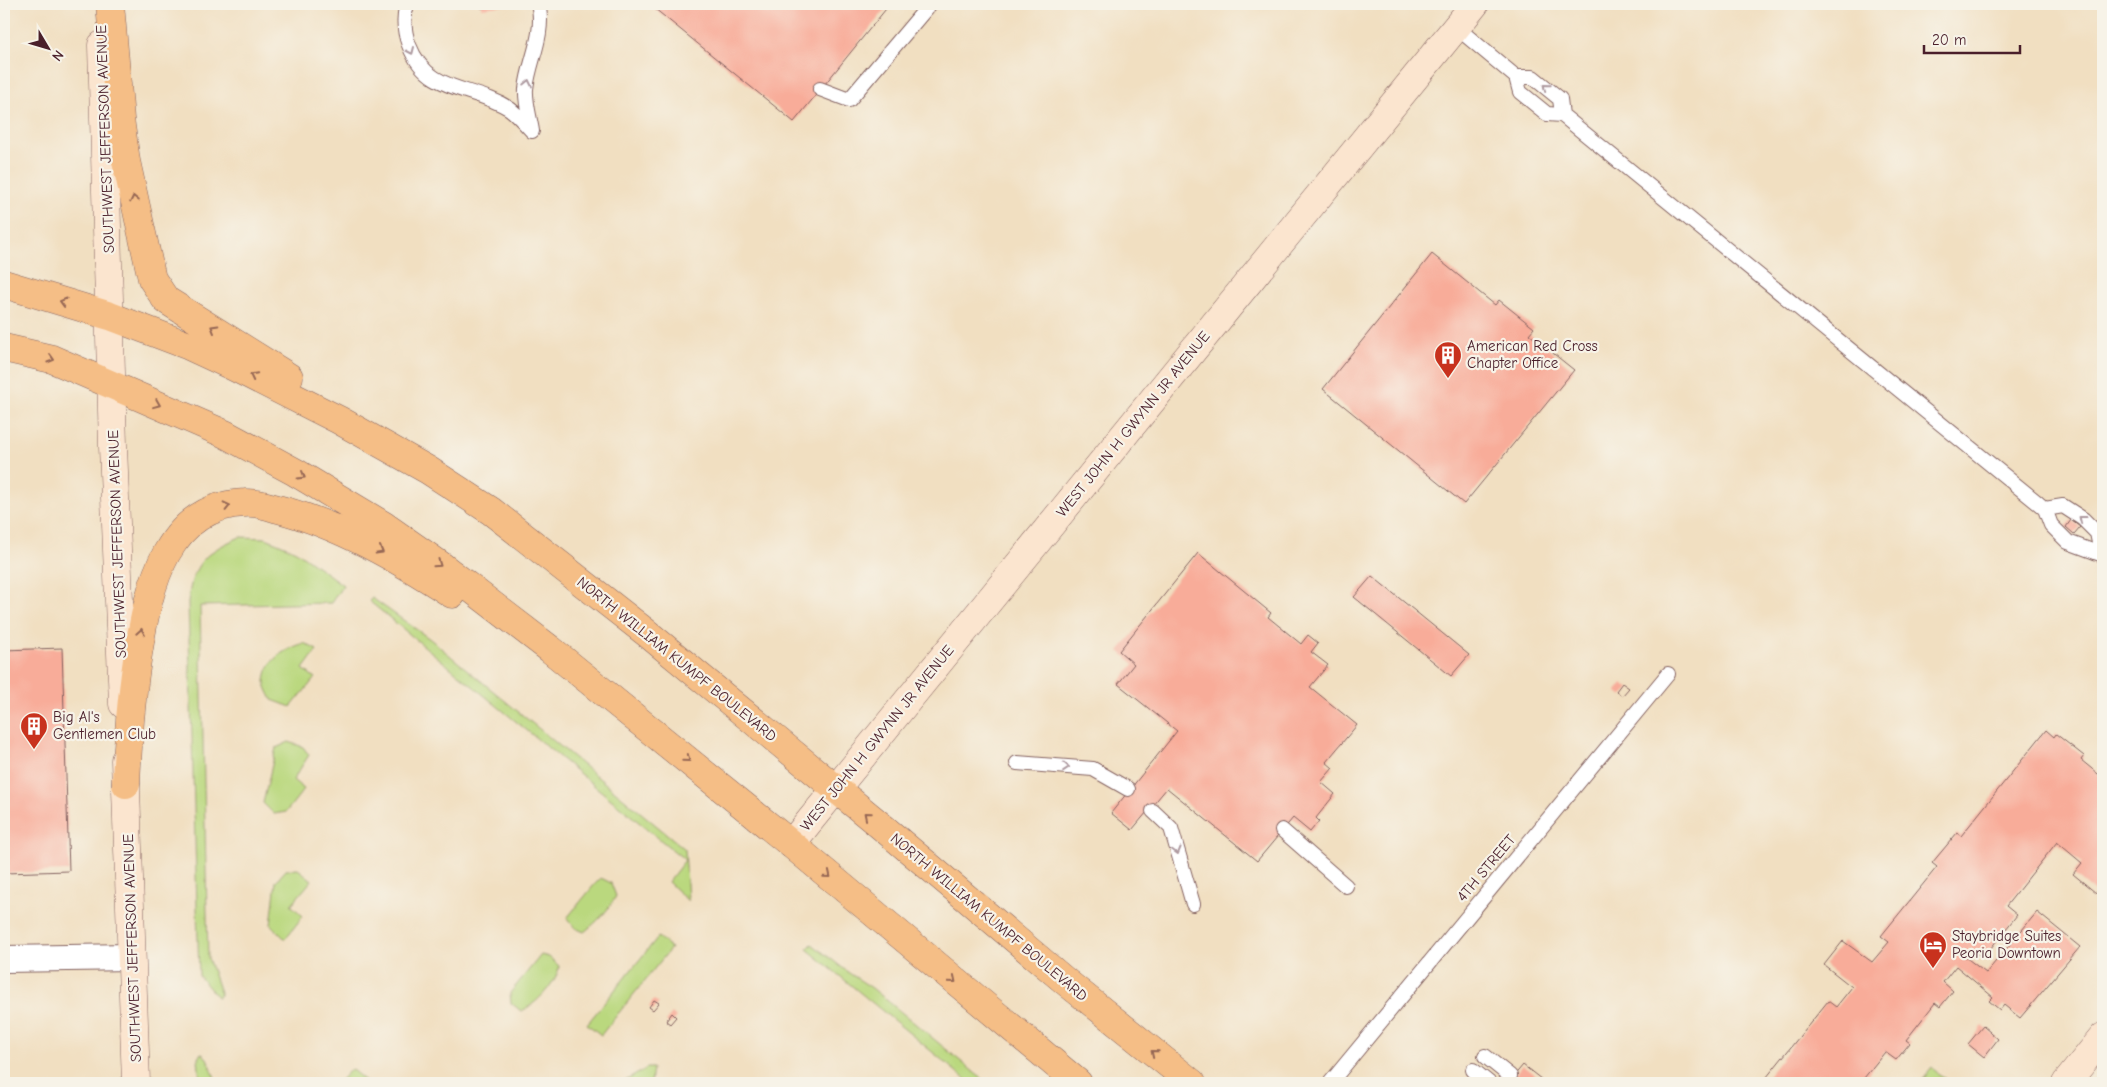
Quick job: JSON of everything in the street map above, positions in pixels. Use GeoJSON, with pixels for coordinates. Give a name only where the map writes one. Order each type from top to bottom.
{"type":"FeatureCollection","features":[{"type":"Feature","properties":{"kind":"main road","name":"SOUTHWEST JEFFERSON AVENUE"},"geometry":{"type":"LineString","coordinates":[[101,4],[136,1083]]}},
{"type":"Feature","properties":{"kind":"main road"},"geometry":{"type":"LineString","coordinates":[[110,4],[118,100],[126,161],[148,268],[152,279],[166,300],[435,465],[498,508],[599,594]]}},
{"type":"Feature","properties":{"kind":"main road","name":"WEST JOHN H GWYNN JR AVENUE"},"geometry":{"type":"LineString","coordinates":[[791,844],[1475,4]]}},
{"type":"Feature","properties":{"kind":"main road","name":"NORTH WILLIAM KUMPF BOULEVARD"},"geometry":{"type":"LineString","coordinates":[[4,284],[110,316],[199,351],[339,420],[428,470],[491,511],[599,594],[1065,981],[1192,1083]]}},
{"type":"Feature","properties":{"kind":"main road"},"geometry":{"type":"LineString","coordinates":[[4,348],[52,359],[247,445],[383,525],[443,567],[649,729],[791,844],[1078,1083]]}},
{"type":"Feature","properties":{"kind":"main road"},"geometry":{"type":"LineString","coordinates":[[126,784],[130,706],[134,677],[149,596],[161,563],[175,540],[194,520],[222,506],[247,502],[302,516],[351,536],[385,553],[478,611],[649,729]]}},
{"type":"Feature","properties":{"kind":"main road"},"geometry":{"type":"LineString","coordinates":[[2066,1083],[2103,1037]]}},
{"type":"Feature","properties":{"kind":"street"},"geometry":{"type":"LineString","coordinates":[[4,959],[132,957]]}},
{"type":"Feature","properties":{"kind":"lane"},"geometry":{"type":"LineString","coordinates":[[407,4],[404,13],[405,36],[413,57],[428,74],[447,86],[484,98],[510,110],[532,131],[526,90],[538,42],[540,20],[538,8]]}},
{"type":"Feature","properties":{"kind":"lane"},"geometry":{"type":"LineString","coordinates":[[820,89],[849,100],[930,4]]}},
{"type":"Feature","properties":{"kind":"lane"},"geometry":{"type":"LineString","coordinates":[[1456,27],[1516,77],[1520,92],[1547,114],[1562,115],[2045,509],[2051,525],[2068,542],[2102,554]]}},
{"type":"Feature","properties":{"kind":"lane"},"geometry":{"type":"LineString","coordinates":[[1516,77],[1533,76],[1554,93],[1560,99],[1562,115]]}},
{"type":"Feature","properties":{"kind":"lane"},"geometry":{"type":"LineString","coordinates":[[2045,509],[2063,506],[2083,519],[2097,533],[2102,554]]}},
{"type":"Feature","properties":{"kind":"lane","name":"4TH STREET"},"geometry":{"type":"LineString","coordinates":[[1330,1083],[1668,674]]}},
{"type":"Feature","properties":{"kind":"lane"},"geometry":{"type":"LineString","coordinates":[[1017,763],[1093,769],[1128,789]]}},
{"type":"Feature","properties":{"kind":"lane"},"geometry":{"type":"LineString","coordinates":[[1153,810],[1171,828],[1193,904]]}},
{"type":"Feature","properties":{"kind":"lane"},"geometry":{"type":"LineString","coordinates":[[1282,830],[1346,886]]}},
{"type":"Feature","properties":{"kind":"lane"},"geometry":{"type":"LineString","coordinates":[[1485,1056],[1510,1076]]}},
{"type":"Feature","properties":{"kind":"lane"},"geometry":{"type":"LineString","coordinates":[[1473,1070],[1489,1083]]}},
{"type":"Feature","properties":{"kind":"green space"},"geometry":{"type":"Polygon","coordinates":[[[240,537],[266,538],[296,551],[343,585],[331,603],[200,606],[208,958],[221,995],[217,997],[199,976],[188,603],[193,578],[202,561],[218,548],[240,537]]]}},
{"type":"Feature","properties":{"kind":"green space"},"geometry":{"type":"Polygon","coordinates":[[[372,598],[430,639],[685,849],[688,901],[668,882],[685,860],[369,601],[372,598]]]}},
{"type":"Feature","properties":{"kind":"green space"},"geometry":{"type":"Polygon","coordinates":[[[304,643],[317,650],[303,669],[315,678],[291,707],[272,700],[265,682],[269,667],[277,656],[304,643]]]}},
{"type":"Feature","properties":{"kind":"green space"},"geometry":{"type":"Polygon","coordinates":[[[289,742],[303,747],[309,755],[293,780],[304,789],[286,812],[274,814],[263,803],[276,748],[289,742]]]}},
{"type":"Feature","properties":{"kind":"green space"},"geometry":{"type":"Polygon","coordinates":[[[298,869],[312,880],[291,905],[303,916],[285,939],[271,925],[276,881],[286,870],[298,869]]]}},
{"type":"Feature","properties":{"kind":"green space"},"geometry":{"type":"Polygon","coordinates":[[[601,878],[611,883],[616,896],[602,916],[584,932],[575,928],[567,918],[601,878]]]}},
{"type":"Feature","properties":{"kind":"green space"},"geometry":{"type":"Polygon","coordinates":[[[658,937],[671,948],[601,1035],[587,1024],[658,937]]]}},
{"type":"Feature","properties":{"kind":"green space"},"geometry":{"type":"Polygon","coordinates":[[[812,944],[849,973],[872,988],[987,1083],[970,1083],[807,949],[812,944]]]}},
{"type":"Feature","properties":{"kind":"green space"},"geometry":{"type":"Polygon","coordinates":[[[541,955],[549,957],[559,966],[558,972],[555,979],[539,999],[521,1011],[511,1003],[510,993],[541,955]]]}},
{"type":"Feature","properties":{"kind":"green space"},"geometry":{"type":"Polygon","coordinates":[[[201,1053],[207,1058],[217,1083],[200,1083],[198,1058],[201,1053]]]}},
{"type":"Feature","properties":{"kind":"green space"},"geometry":{"type":"Polygon","coordinates":[[[647,1068],[653,1068],[651,1083],[622,1083],[647,1068]]]}},
{"type":"Feature","properties":{"kind":"green space"},"geometry":{"type":"Polygon","coordinates":[[[1932,1068],[1950,1083],[1920,1083],[1932,1068]]]}},
{"type":"Feature","properties":{"kind":"green space"},"geometry":{"type":"Polygon","coordinates":[[[351,1069],[368,1083],[345,1083],[341,1080],[351,1069]]]}},
{"type":"Feature","properties":{"kind":"building"},"geometry":{"type":"Polygon","coordinates":[[[481,4],[508,4],[508,5],[481,8],[481,4]]]}},
{"type":"Feature","properties":{"kind":"building"},"geometry":{"type":"Polygon","coordinates":[[[649,4],[890,4],[794,122],[649,4]]]}},
{"type":"Feature","properties":{"kind":"building","name":"American Red Cross Chapter Office"},"geometry":{"type":"Polygon","coordinates":[[[1432,254],[1495,305],[1499,300],[1534,328],[1529,334],[1574,370],[1464,504],[1323,389],[1432,254]]]}},
{"type":"Feature","properties":{"kind":"building"},"geometry":{"type":"Polygon","coordinates":[[[2071,520],[2080,527],[2074,534],[2066,527],[2071,520]]]}},
{"type":"Feature","properties":{"kind":"building"},"geometry":{"type":"Polygon","coordinates":[[[1198,553],[1271,613],[1268,617],[1301,644],[1308,635],[1318,643],[1311,652],[1328,665],[1310,687],[1357,725],[1326,762],[1333,768],[1321,782],[1335,794],[1316,818],[1319,821],[1310,832],[1293,818],[1257,861],[1167,788],[1132,830],[1111,813],[1177,731],[1118,684],[1134,664],[1119,651],[1198,553]]]}},
{"type":"Feature","properties":{"kind":"building"},"geometry":{"type":"Polygon","coordinates":[[[1372,576],[1469,655],[1451,676],[1354,597],[1372,576]]]}},
{"type":"Feature","properties":{"kind":"building","name":"Big Al's Gentlemen Club"},"geometry":{"type":"Polygon","coordinates":[[[62,648],[69,871],[4,873],[4,650],[62,648]]]}},
{"type":"Feature","properties":{"kind":"building"},"geometry":{"type":"Polygon","coordinates":[[[1622,683],[1629,688],[1622,696],[1616,691],[1622,683]]]}},
{"type":"Feature","properties":{"kind":"building"},"geometry":{"type":"Polygon","coordinates":[[[2046,730],[2054,737],[2056,734],[2084,756],[2081,760],[2103,778],[2103,885],[2096,893],[2073,874],[2082,863],[2057,842],[2006,906],[2017,915],[1983,958],[1970,948],[1964,956],[1986,973],[2037,912],[2080,947],[2020,1018],[2004,1005],[2000,1010],[1989,1001],[1993,997],[1956,966],[1943,982],[1953,991],[1940,1007],[1935,1003],[1906,1040],[1910,1043],[1896,1060],[1885,1052],[1860,1083],[1762,1083],[1828,1001],[1836,1007],[1852,987],[1824,965],[1843,941],[1872,962],[1889,942],[1881,936],[1937,867],[1932,863],[1957,833],[1961,836],[2046,730]]]}},
{"type":"Feature","properties":{"kind":"building"},"geometry":{"type":"Polygon","coordinates":[[[654,1000],[659,1003],[653,1010],[649,1007],[654,1000]]]}},
{"type":"Feature","properties":{"kind":"building"},"geometry":{"type":"Polygon","coordinates":[[[672,1013],[676,1017],[670,1024],[666,1021],[672,1013]]]}},
{"type":"Feature","properties":{"kind":"building"},"geometry":{"type":"Polygon","coordinates":[[[1983,1026],[1998,1039],[1984,1057],[1968,1044],[1983,1026]]]}},
{"type":"Feature","properties":{"kind":"building"},"geometry":{"type":"Polygon","coordinates":[[[1523,1065],[1546,1083],[1508,1083],[1523,1065]]]}},
{"type":"Feature","properties":{"kind":"place","name":"American Red Cross Chapter Office"},"geometry":{"type":"Point","coordinates":[1448,379]}},
{"type":"Feature","properties":{"kind":"place","name":"Big Al's Gentlemen Club"},"geometry":{"type":"Point","coordinates":[34,750]}},
{"type":"Feature","properties":{"kind":"place","name":"Staybridge Suites Peoria Downtown"},"geometry":{"type":"Point","coordinates":[1933,969]}}]}
